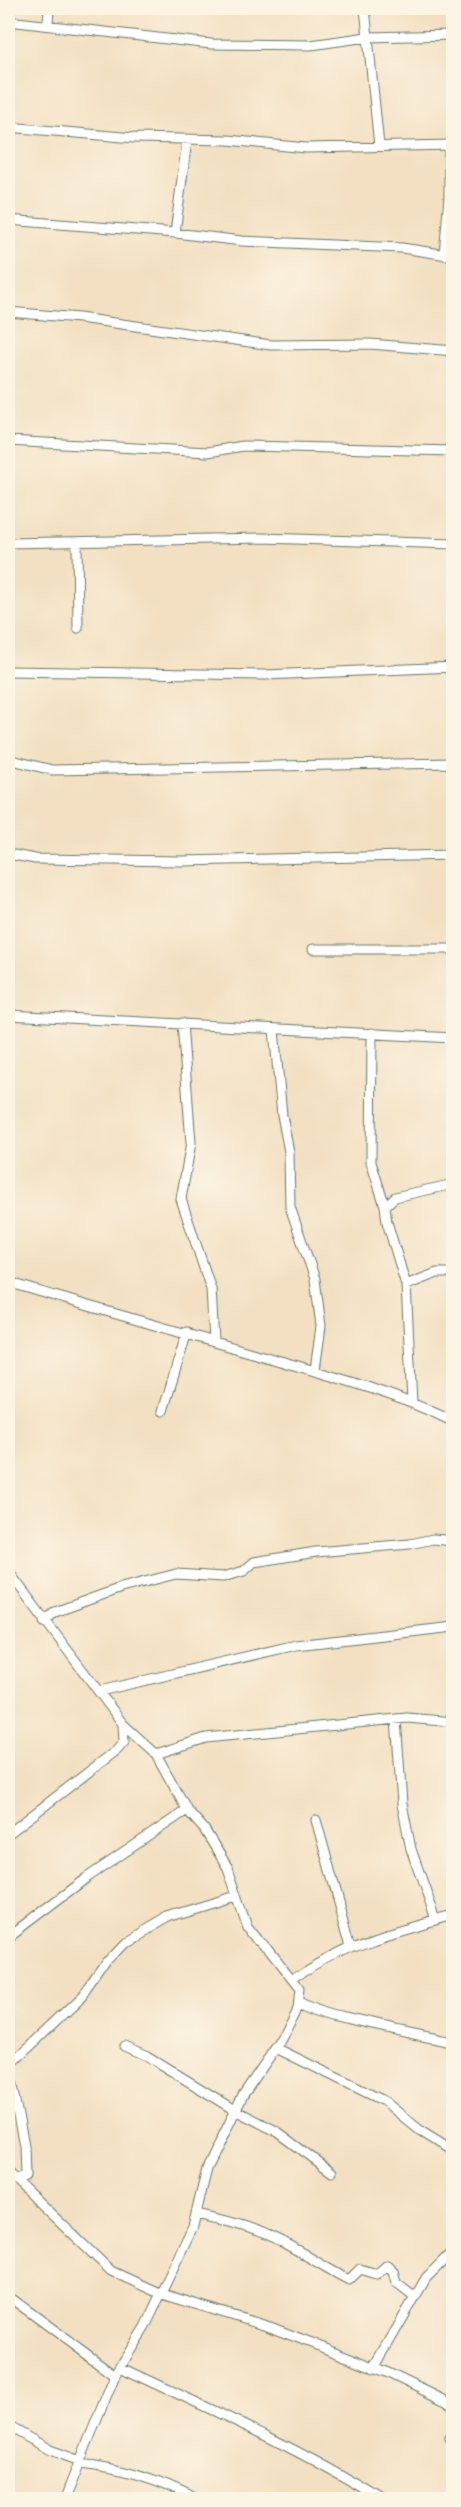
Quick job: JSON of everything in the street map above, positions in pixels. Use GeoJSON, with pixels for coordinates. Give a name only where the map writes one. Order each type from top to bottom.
{"type":"FeatureCollection","features":[{"type":"Feature","properties":{"kind":"street"},"geometry":{"type":"LineString","coordinates":[[48,25],[49,8]]}},
{"type":"Feature","properties":{"kind":"street"},"geometry":{"type":"LineString","coordinates":[[365,8],[379,146]]}},
{"type":"Feature","properties":{"kind":"street"},"geometry":{"type":"LineString","coordinates":[[8,21],[212,44],[311,45],[368,37],[453,35]]}},
{"type":"Feature","properties":{"kind":"street"},"geometry":{"type":"LineString","coordinates":[[8,127],[187,140],[228,140],[306,148],[451,145],[449,255],[402,248],[242,241],[175,233],[8,220]]}},
{"type":"Feature","properties":{"kind":"street"},"geometry":{"type":"LineString","coordinates":[[175,233],[187,140]]}},
{"type":"Feature","properties":{"kind":"street"},"geometry":{"type":"LineString","coordinates":[[8,312],[79,318],[272,345],[370,344],[453,351]]}},
{"type":"Feature","properties":{"kind":"street"},"geometry":{"type":"LineString","coordinates":[[8,441],[208,452],[243,446],[453,451]]}},
{"type":"Feature","properties":{"kind":"street"},"geometry":{"type":"LineString","coordinates":[[8,543],[262,538],[453,544]]}},
{"type":"Feature","properties":{"kind":"street"},"geometry":{"type":"LineString","coordinates":[[77,542],[78,628]]}},
{"type":"Feature","properties":{"kind":"street"},"geometry":{"type":"LineString","coordinates":[[8,671],[265,675],[453,667]]}},
{"type":"Feature","properties":{"kind":"street"},"geometry":{"type":"LineString","coordinates":[[8,759],[52,770],[453,763]]}},
{"type":"Feature","properties":{"kind":"street"},"geometry":{"type":"LineString","coordinates":[[8,854],[35,859],[182,861],[453,855]]}},
{"type":"Feature","properties":{"kind":"street"},"geometry":{"type":"LineString","coordinates":[[313,949],[453,950]]}},
{"type":"Feature","properties":{"kind":"street"},"geometry":{"type":"LineString","coordinates":[[8,1015],[453,1038]]}},
{"type":"Feature","properties":{"kind":"street"},"geometry":{"type":"LineString","coordinates":[[182,1023],[191,1143],[181,1199],[211,1289],[214,1341]]}},
{"type":"Feature","properties":{"kind":"street"},"geometry":{"type":"LineString","coordinates":[[274,1030],[282,1115],[289,1152],[290,1207],[315,1279],[321,1326],[315,1370]]}},
{"type":"Feature","properties":{"kind":"street"},"geometry":{"type":"LineString","coordinates":[[372,1034],[371,1162],[386,1206],[387,1222],[406,1285],[412,1402]]}},
{"type":"Feature","properties":{"kind":"street"},"geometry":{"type":"LineString","coordinates":[[386,1206],[395,1197],[453,1184]]}},
{"type":"Feature","properties":{"kind":"street"},"geometry":{"type":"LineString","coordinates":[[406,1285],[438,1273],[453,1273]]}},
{"type":"Feature","properties":{"kind":"street"},"geometry":{"type":"LineString","coordinates":[[8,1282],[102,1311],[187,1332],[315,1370],[412,1402],[453,1422]]}},
{"type":"Feature","properties":{"kind":"street"},"geometry":{"type":"LineString","coordinates":[[163,1411],[187,1332]]}},
{"type":"Feature","properties":{"kind":"street"},"geometry":{"type":"LineString","coordinates":[[44,1622],[55,1612],[99,1596],[176,1574],[223,1577],[244,1570],[254,1562],[316,1552],[410,1544],[433,1539],[453,1541]]}},
{"type":"Feature","properties":{"kind":"street"},"geometry":{"type":"LineString","coordinates":[[8,1571],[44,1622],[100,1691],[123,1724],[156,1754],[188,1810],[204,1829],[228,1868],[248,1927],[292,1980],[298,1992],[298,2003],[276,2048],[243,2095],[207,2169],[193,2226],[145,2326],[117,2371],[64,2499]]}},
{"type":"Feature","properties":{"kind":"street"},"geometry":{"type":"LineString","coordinates":[[100,1691],[296,1646],[453,1628]]}},
{"type":"Feature","properties":{"kind":"street"},"geometry":{"type":"LineString","coordinates":[[156,1754],[206,1738],[396,1719],[453,1722]]}},
{"type":"Feature","properties":{"kind":"street"},"geometry":{"type":"LineString","coordinates":[[396,1719],[402,1804],[411,1849],[436,1920]]}},
{"type":"Feature","properties":{"kind":"street"},"geometry":{"type":"LineString","coordinates":[[8,1834],[117,1750],[124,1742],[123,1724]]}},
{"type":"Feature","properties":{"kind":"street"},"geometry":{"type":"LineString","coordinates":[[8,1937],[85,1879],[188,1810]]}},
{"type":"Feature","properties":{"kind":"street"},"geometry":{"type":"LineString","coordinates":[[316,1820],[351,1946]]}},
{"type":"Feature","properties":{"kind":"street"},"geometry":{"type":"LineString","coordinates":[[17,2180],[25,2176],[24,2145],[8,2067],[82,1997],[108,1960],[126,1941],[166,1917],[236,1896]]}},
{"type":"Feature","properties":{"kind":"street"},"geometry":{"type":"LineString","coordinates":[[292,1980],[327,1957],[369,1938],[453,1915]]}},
{"type":"Feature","properties":{"kind":"street"},"geometry":{"type":"LineString","coordinates":[[298,2003],[364,2025],[453,2043]]}},
{"type":"Feature","properties":{"kind":"street"},"geometry":{"type":"LineString","coordinates":[[124,2046],[147,2056],[237,2111],[278,2132],[332,2172]]}},
{"type":"Feature","properties":{"kind":"street"},"geometry":{"type":"LineString","coordinates":[[276,2048],[384,2101],[422,2132],[453,2152]]}},
{"type":"Feature","properties":{"kind":"street"},"geometry":{"type":"LineString","coordinates":[[8,2173],[104,2266],[159,2293],[270,2327],[374,2368],[453,2405]]}},
{"type":"Feature","properties":{"kind":"street"},"geometry":{"type":"LineString","coordinates":[[196,2214],[239,2223],[281,2241],[320,2266],[349,2280],[360,2269],[377,2274],[387,2265],[393,2271],[396,2282],[414,2296]]}},
{"type":"Feature","properties":{"kind":"street"},"geometry":{"type":"LineString","coordinates":[[374,2368],[426,2278],[453,2250]]}},
{"type":"Feature","properties":{"kind":"street"},"geometry":{"type":"LineString","coordinates":[[8,2296],[117,2371],[251,2429],[348,2478],[382,2499]]}},
{"type":"Feature","properties":{"kind":"street"},"geometry":{"type":"LineString","coordinates":[[8,2426],[50,2450],[80,2463],[114,2468],[154,2479],[197,2499]]}},
{"type":"Feature","properties":{"kind":"street"},"geometry":{"type":"LineString","coordinates":[[453,2432],[450,2438],[453,2443]]}}]}
